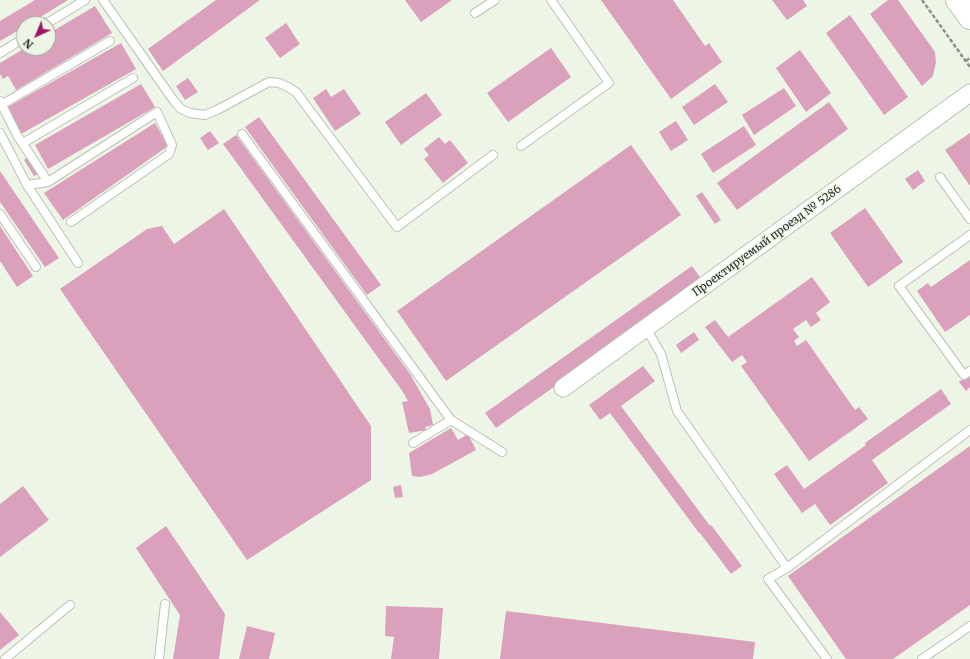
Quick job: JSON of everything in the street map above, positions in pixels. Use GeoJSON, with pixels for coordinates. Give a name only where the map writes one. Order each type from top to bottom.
{"type":"FeatureCollection","features":[{"type":"Feature","properties":{"kind":"main road"},"geometry":{"type":"LineString","coordinates":[[957,0],[970,18]]}},
{"type":"Feature","properties":{"kind":"street","name":"Проектируемый проезд № 5286"},"geometry":{"type":"LineString","coordinates":[[563,388],[970,93]]}},
{"type":"Feature","properties":{"kind":"lane"},"geometry":{"type":"LineString","coordinates":[[56,18],[85,0]]}},
{"type":"Feature","properties":{"kind":"lane"},"geometry":{"type":"LineString","coordinates":[[103,0],[174,102],[181,109],[190,113],[205,114],[217,110],[269,82],[279,83],[296,92],[397,227],[493,155]]}},
{"type":"Feature","properties":{"kind":"lane"},"geometry":{"type":"LineString","coordinates":[[476,13],[495,0]]}},
{"type":"Feature","properties":{"kind":"lane"},"geometry":{"type":"LineString","coordinates":[[521,146],[609,83],[551,0]]}},
{"type":"Feature","properties":{"kind":"lane"},"geometry":{"type":"LineString","coordinates":[[48,182],[23,143],[1,103],[110,41]]}},
{"type":"Feature","properties":{"kind":"lane"},"geometry":{"type":"LineString","coordinates":[[0,53],[16,43]]}},
{"type":"Feature","properties":{"kind":"lane"},"geometry":{"type":"LineString","coordinates":[[23,143],[133,78]]}},
{"type":"Feature","properties":{"kind":"lane"},"geometry":{"type":"LineString","coordinates":[[27,185],[48,182],[157,112],[172,145],[169,154],[71,222]]}},
{"type":"Feature","properties":{"kind":"lane"},"geometry":{"type":"LineString","coordinates":[[0,133],[27,185],[78,263]]}},
{"type":"Feature","properties":{"kind":"lane"},"geometry":{"type":"LineString","coordinates":[[242,134],[451,420],[502,452]]}},
{"type":"Feature","properties":{"kind":"lane"},"geometry":{"type":"LineString","coordinates":[[940,177],[970,219]]}},
{"type":"Feature","properties":{"kind":"lane"},"geometry":{"type":"LineString","coordinates":[[0,214],[36,267]]}},
{"type":"Feature","properties":{"kind":"lane"},"geometry":{"type":"LineString","coordinates":[[970,235],[899,286],[964,375],[970,371]]}},
{"type":"Feature","properties":{"kind":"lane"},"geometry":{"type":"LineString","coordinates":[[646,328],[661,354],[677,411],[787,568]]}},
{"type":"Feature","properties":{"kind":"lane"},"geometry":{"type":"LineString","coordinates":[[413,443],[451,420]]}},
{"type":"Feature","properties":{"kind":"lane"},"geometry":{"type":"LineString","coordinates":[[827,659],[768,579],[787,568],[970,430]]}},
{"type":"Feature","properties":{"kind":"lane"},"geometry":{"type":"LineString","coordinates":[[159,659],[165,604]]}},
{"type":"Feature","properties":{"kind":"lane"},"geometry":{"type":"LineString","coordinates":[[5,659],[70,605]]}},
{"type":"Feature","properties":{"kind":"lane"},"geometry":{"type":"LineString","coordinates":[[922,659],[970,626]]}},
{"type":"Feature","properties":{"kind":"path"},"geometry":{"type":"LineString","coordinates":[[922,0],[970,67]]}},
{"type":"Feature","properties":{"kind":"path"},"geometry":{"type":"LineString","coordinates":[[966,61],[970,58]]}},
{"type":"Feature","properties":{"kind":"building"},"geometry":{"type":"Polygon","coordinates":[[[35,0],[68,0],[42,16],[16,16],[16,32],[0,41],[0,21],[35,0]]]}},
{"type":"Feature","properties":{"kind":"building"},"geometry":{"type":"Polygon","coordinates":[[[216,0],[260,0],[163,71],[148,49],[216,0]]]}},
{"type":"Feature","properties":{"kind":"building"},"geometry":{"type":"Polygon","coordinates":[[[405,0],[452,0],[421,22],[405,0]]]}},
{"type":"Feature","properties":{"kind":"building"},"geometry":{"type":"Polygon","coordinates":[[[601,0],[673,0],[705,46],[709,43],[722,62],[671,99],[601,0]]]}},
{"type":"Feature","properties":{"kind":"building"},"geometry":{"type":"Polygon","coordinates":[[[772,0],[803,0],[807,6],[787,20],[772,0]]]}},
{"type":"Feature","properties":{"kind":"building"},"geometry":{"type":"Polygon","coordinates":[[[888,0],[898,0],[935,52],[936,62],[933,76],[922,86],[870,14],[888,0]]]}},
{"type":"Feature","properties":{"kind":"building"},"geometry":{"type":"Polygon","coordinates":[[[95,6],[112,33],[16,90],[8,76],[3,79],[0,74],[0,63],[16,53],[16,56],[56,56],[56,29],[95,6]]]}},
{"type":"Feature","properties":{"kind":"building"},"geometry":{"type":"Polygon","coordinates":[[[850,15],[908,97],[884,115],[826,33],[850,15]]]}},
{"type":"Feature","properties":{"kind":"building"},"geometry":{"type":"Polygon","coordinates":[[[286,23],[300,44],[280,58],[265,38],[286,23]]]}},
{"type":"Feature","properties":{"kind":"building"},"geometry":{"type":"Polygon","coordinates":[[[121,43],[136,69],[21,134],[6,108],[121,43]]]}},
{"type":"Feature","properties":{"kind":"building"},"geometry":{"type":"Polygon","coordinates":[[[551,48],[571,77],[508,122],[487,93],[551,48]]]}},
{"type":"Feature","properties":{"kind":"building"},"geometry":{"type":"Polygon","coordinates":[[[800,50],[831,93],[806,112],[776,68],[800,50]]]}},
{"type":"Feature","properties":{"kind":"building"},"geometry":{"type":"Polygon","coordinates":[[[188,78],[198,92],[185,100],[176,86],[188,78]]]}},
{"type":"Feature","properties":{"kind":"building"},"geometry":{"type":"Polygon","coordinates":[[[141,84],[155,107],[48,169],[35,145],[141,84]]]}},
{"type":"Feature","properties":{"kind":"building"},"geometry":{"type":"Polygon","coordinates":[[[715,84],[728,102],[694,125],[682,107],[715,84]]]}},
{"type":"Feature","properties":{"kind":"building"},"geometry":{"type":"Polygon","coordinates":[[[784,88],[796,106],[754,135],[742,115],[784,88]]]}},
{"type":"Feature","properties":{"kind":"building"},"geometry":{"type":"Polygon","coordinates":[[[326,89],[331,97],[344,89],[361,114],[335,131],[313,98],[326,89]]]}},
{"type":"Feature","properties":{"kind":"building"},"geometry":{"type":"Polygon","coordinates":[[[426,93],[442,115],[401,145],[385,122],[426,93]]]}},
{"type":"Feature","properties":{"kind":"building"},"geometry":{"type":"Polygon","coordinates":[[[829,102],[848,129],[737,210],[717,183],[829,102]]]}},
{"type":"Feature","properties":{"kind":"building"},"geometry":{"type":"Polygon","coordinates":[[[259,117],[381,285],[367,295],[245,127],[259,117]]]}},
{"type":"Feature","properties":{"kind":"building"},"geometry":{"type":"Polygon","coordinates":[[[676,121],[688,140],[671,151],[659,132],[676,121]]]}},
{"type":"Feature","properties":{"kind":"building"},"geometry":{"type":"Polygon","coordinates":[[[155,123],[168,146],[63,220],[44,193],[155,123]]]}},
{"type":"Feature","properties":{"kind":"building"},"geometry":{"type":"Polygon","coordinates":[[[744,126],[756,145],[713,173],[701,154],[744,126]]]}},
{"type":"Feature","properties":{"kind":"building"},"geometry":{"type":"Polygon","coordinates":[[[210,131],[219,143],[208,150],[200,138],[210,131]]]}},
{"type":"Feature","properties":{"kind":"building"},"geometry":{"type":"Polygon","coordinates":[[[970,133],[970,186],[945,150],[970,133]]]}},
{"type":"Feature","properties":{"kind":"building"},"geometry":{"type":"Polygon","coordinates":[[[236,135],[410,374],[430,409],[433,425],[425,427],[426,430],[409,433],[402,402],[408,401],[403,392],[223,144],[236,135]]]}},
{"type":"Feature","properties":{"kind":"building"},"geometry":{"type":"Polygon","coordinates":[[[439,137],[445,144],[450,140],[468,163],[443,183],[424,159],[429,155],[424,149],[439,137]]]}},
{"type":"Feature","properties":{"kind":"building"},"geometry":{"type":"Polygon","coordinates":[[[631,145],[681,215],[446,381],[397,311],[631,145]]]}},
{"type":"Feature","properties":{"kind":"building"},"geometry":{"type":"Polygon","coordinates":[[[30,156],[40,173],[34,176],[24,160],[30,156]]]}},
{"type":"Feature","properties":{"kind":"building"},"geometry":{"type":"Polygon","coordinates":[[[918,170],[925,181],[913,190],[905,179],[918,170]]]}},
{"type":"Feature","properties":{"kind":"building"},"geometry":{"type":"Polygon","coordinates":[[[0,171],[59,258],[45,267],[0,202],[0,171]]]}},
{"type":"Feature","properties":{"kind":"building"},"geometry":{"type":"Polygon","coordinates":[[[702,192],[721,220],[715,224],[696,196],[702,192]]]}},
{"type":"Feature","properties":{"kind":"building"},"geometry":{"type":"Polygon","coordinates":[[[865,208],[903,262],[868,287],[830,233],[865,208]]]}},
{"type":"Feature","properties":{"kind":"building"},"geometry":{"type":"Polygon","coordinates":[[[224,209],[371,426],[371,480],[247,560],[60,289],[147,229],[162,226],[174,244],[224,209]]]}},
{"type":"Feature","properties":{"kind":"building"},"geometry":{"type":"Polygon","coordinates":[[[0,226],[33,276],[17,287],[0,261],[0,226]]]}},
{"type":"Feature","properties":{"kind":"building"},"geometry":{"type":"Polygon","coordinates":[[[970,260],[970,315],[945,332],[917,291],[928,283],[931,287],[970,260]]]}},
{"type":"Feature","properties":{"kind":"building"},"geometry":{"type":"Polygon","coordinates":[[[692,266],[703,281],[496,428],[485,413],[692,266]]]}},
{"type":"Feature","properties":{"kind":"building"},"geometry":{"type":"Polygon","coordinates":[[[812,277],[830,302],[816,313],[821,320],[811,327],[806,320],[793,329],[799,337],[794,341],[797,346],[806,340],[855,410],[859,407],[868,419],[809,461],[741,366],[747,362],[742,355],[732,362],[705,327],[715,320],[728,337],[812,277]]]}},
{"type":"Feature","properties":{"kind":"building"},"geometry":{"type":"Polygon","coordinates":[[[694,332],[699,340],[681,353],[676,345],[694,332]]]}},
{"type":"Feature","properties":{"kind":"building"},"geometry":{"type":"Polygon","coordinates":[[[643,366],[655,381],[621,406],[710,526],[711,525],[742,566],[731,574],[610,413],[600,420],[589,405],[643,366]]]}},
{"type":"Feature","properties":{"kind":"building"},"geometry":{"type":"Polygon","coordinates":[[[970,374],[970,387],[966,391],[959,382],[970,374]]]}},
{"type":"Feature","properties":{"kind":"building"},"geometry":{"type":"Polygon","coordinates":[[[941,389],[951,404],[872,460],[888,483],[830,525],[815,504],[802,513],[774,474],[787,465],[804,489],[941,389]]]}},
{"type":"Feature","properties":{"kind":"building"},"geometry":{"type":"Polygon","coordinates":[[[451,428],[458,440],[468,434],[476,450],[432,474],[420,477],[412,476],[409,453],[451,428]]]}},
{"type":"Feature","properties":{"kind":"building"},"geometry":{"type":"Polygon","coordinates":[[[970,446],[970,605],[893,659],[846,659],[788,576],[970,446]]]}},
{"type":"Feature","properties":{"kind":"building"},"geometry":{"type":"Polygon","coordinates":[[[401,485],[403,497],[395,498],[393,487],[401,485]]]}},
{"type":"Feature","properties":{"kind":"building"},"geometry":{"type":"Polygon","coordinates":[[[23,486],[49,520],[0,557],[0,504],[23,486]]]}},
{"type":"Feature","properties":{"kind":"building"},"geometry":{"type":"Polygon","coordinates":[[[166,526],[225,614],[219,659],[173,659],[180,615],[136,548],[166,526]]]}},
{"type":"Feature","properties":{"kind":"building"},"geometry":{"type":"Polygon","coordinates":[[[386,606],[443,608],[439,659],[391,659],[394,637],[385,636],[386,606]]]}},
{"type":"Feature","properties":{"kind":"building"},"geometry":{"type":"Polygon","coordinates":[[[506,611],[755,642],[753,659],[500,659],[506,611]]]}},
{"type":"Feature","properties":{"kind":"building"},"geometry":{"type":"Polygon","coordinates":[[[0,612],[19,635],[0,650],[0,612]]]}},
{"type":"Feature","properties":{"kind":"building"},"geometry":{"type":"Polygon","coordinates":[[[247,626],[275,633],[269,659],[239,659],[247,626]]]}}]}
